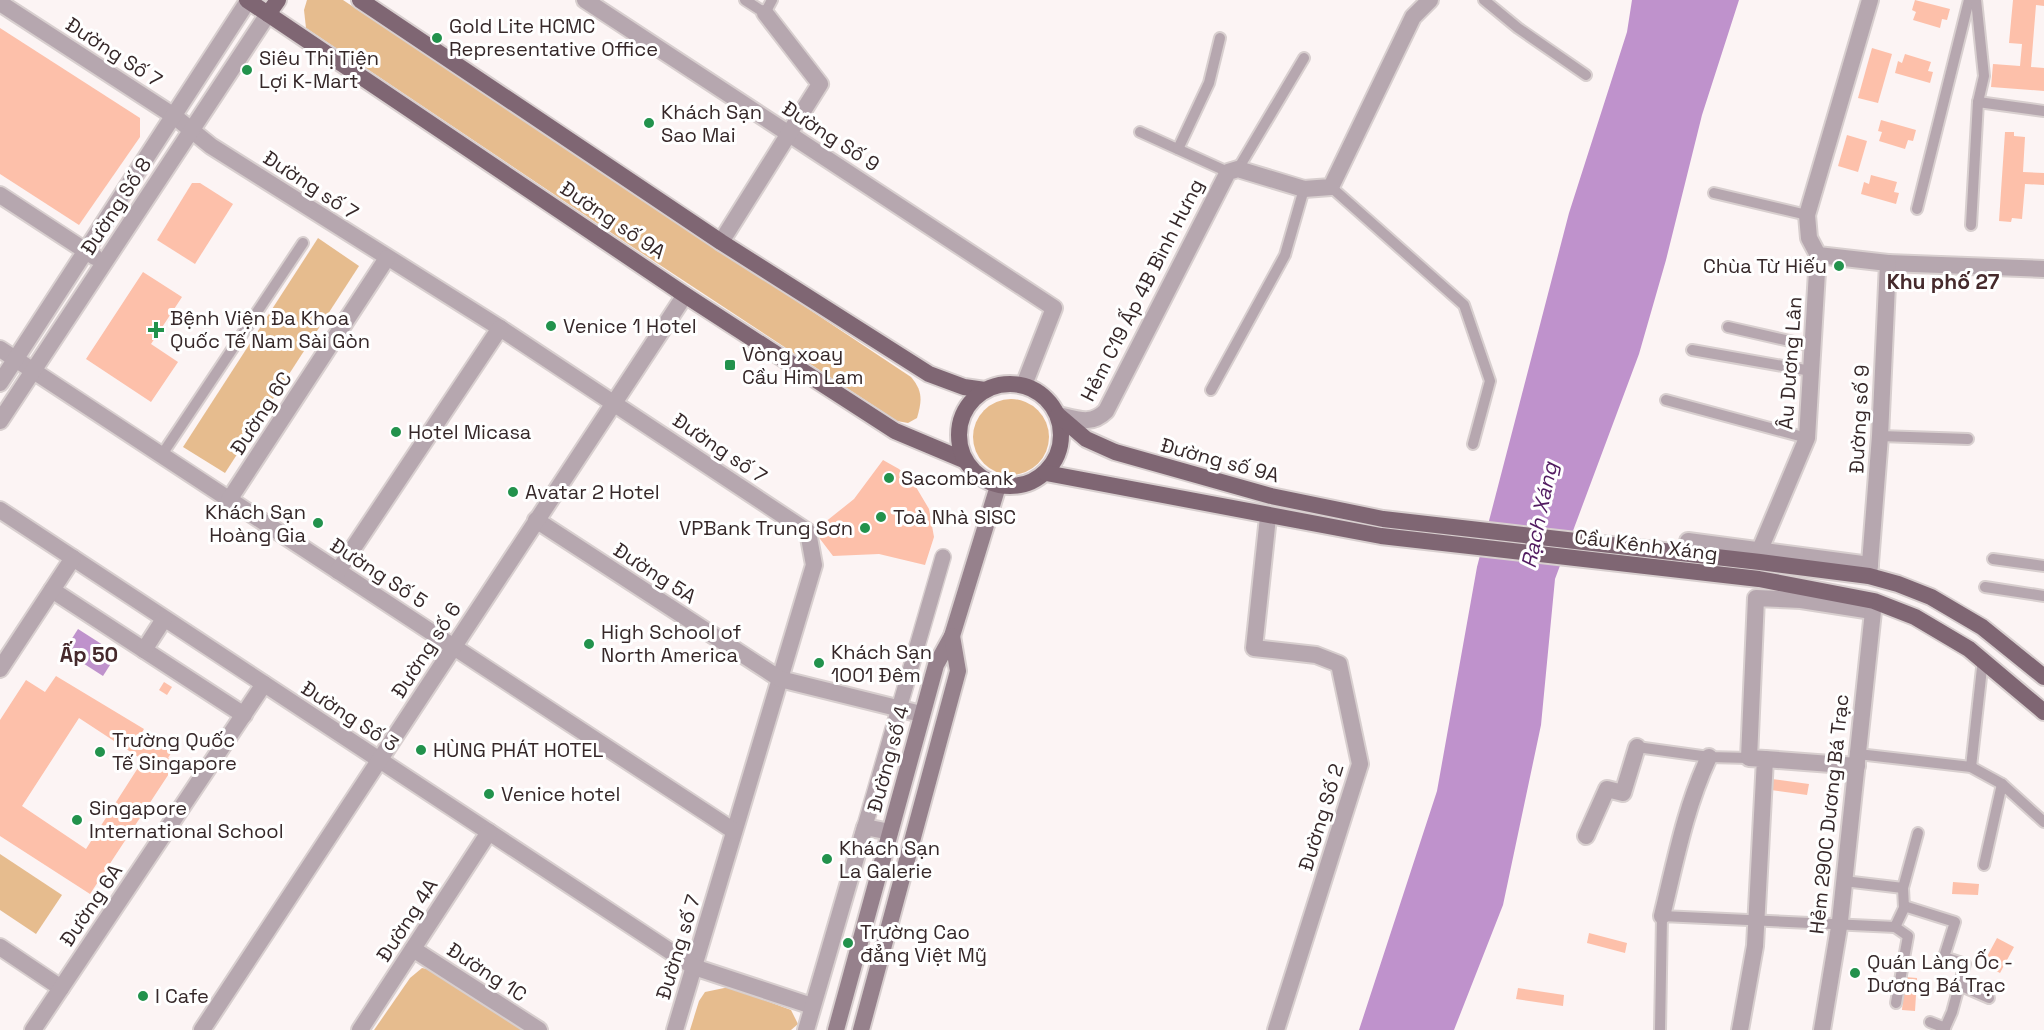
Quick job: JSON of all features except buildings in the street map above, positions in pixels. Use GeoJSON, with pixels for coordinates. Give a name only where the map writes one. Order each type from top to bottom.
{"type":"FeatureCollection","features":[{"type":"Feature","properties":{"kind":"main road","name":"Đường số 9A"},"geometry":{"type":"LineString","coordinates":[[248,0],[273,7],[685,295],[895,431],[964,460]]}},
{"type":"Feature","properties":{"kind":"main road"},"geometry":{"type":"LineString","coordinates":[[360,0],[721,242],[930,374],[964,387],[985,390]]}},
{"type":"Feature","properties":{"kind":"main road"},"geometry":{"type":"LineString","coordinates":[[997,385],[1024,385],[1044,396],[1058,415],[1061,446],[1046,473],[1033,482],[1016,487],[998,486],[982,479],[964,460],[959,445],[959,429],[964,413],[973,400],[985,390],[997,385]]}},
{"type":"Feature","properties":{"kind":"main road","name":"Đường số 9A"},"geometry":{"type":"LineString","coordinates":[[1058,415],[1086,439],[1115,452],[1271,496],[1383,519]]}},
{"type":"Feature","properties":{"kind":"main road"},"geometry":{"type":"LineString","coordinates":[[1046,473],[1268,517]]}},
{"type":"Feature","properties":{"kind":"main road","name":"Đường số 4"},"geometry":{"type":"LineString","coordinates":[[890,832],[936,665],[952,636],[998,486]]}},
{"type":"Feature","properties":{"kind":"main road","name":"Cầu Kênh Xáng"},"geometry":{"type":"LineString","coordinates":[[1268,517],[1381,536],[1799,586],[1915,617],[1983,659],[2044,712]]}},
{"type":"Feature","properties":{"kind":"main road","name":"Cầu Kênh Xáng"},"geometry":{"type":"LineString","coordinates":[[1383,519],[1801,568],[1870,571],[1954,610],[2009,646],[2044,677]]}},
{"type":"Feature","properties":{"kind":"main road","name":"Đường số 4"},"geometry":{"type":"LineString","coordinates":[[861,1030],[958,671],[952,636]]}},
{"type":"Feature","properties":{"kind":"main road"},"geometry":{"type":"LineString","coordinates":[[836,1030],[890,832]]}},
{"type":"Feature","properties":{"kind":"street","name":"Đường Số 8"},"geometry":{"type":"LineString","coordinates":[[0,383],[248,0]]}},
{"type":"Feature","properties":{"kind":"street","name":"Đường Số 9"},"geometry":{"type":"LineString","coordinates":[[585,0],[1054,308],[1024,385]]}},
{"type":"Feature","properties":{"kind":"street"},"geometry":{"type":"LineString","coordinates":[[1233,171],[1304,189],[1331,187],[1413,17],[1430,0]]}},
{"type":"Feature","properties":{"kind":"street","name":"Âu Dương Lân"},"geometry":{"type":"LineString","coordinates":[[1759,552],[1807,438],[1818,255],[1809,238],[1808,215],[1870,0]]}},
{"type":"Feature","properties":{"kind":"street","name":"Đường Số 7"},"geometry":{"type":"LineString","coordinates":[[0,3],[174,116]]}},
{"type":"Feature","properties":{"kind":"street"},"geometry":{"type":"LineString","coordinates":[[721,242],[820,84],[769,6]]}},
{"type":"Feature","properties":{"kind":"street","name":"Đường Số 8"},"geometry":{"type":"LineString","coordinates":[[0,422],[273,7]]}},
{"type":"Feature","properties":{"kind":"street","name":"Đường số 7"},"geometry":{"type":"LineString","coordinates":[[174,116],[210,146],[500,328],[808,532],[814,565],[675,1030]]}},
{"type":"Feature","properties":{"kind":"street","name":"Hẻm C19 Ấp 4B Bình Hưng"},"geometry":{"type":"LineString","coordinates":[[1058,415],[1086,422],[1097,420],[1106,411],[1233,171]]}},
{"type":"Feature","properties":{"kind":"street"},"geometry":{"type":"LineString","coordinates":[[0,195],[104,263]]}},
{"type":"Feature","properties":{"kind":"street"},"geometry":{"type":"LineString","coordinates":[[1818,255],[1888,263],[2044,269]]}},
{"type":"Feature","properties":{"kind":"street","name":"Đường 6C"},"geometry":{"type":"LineString","coordinates":[[229,500],[387,258]]}},
{"type":"Feature","properties":{"kind":"street","name":"Đường số 9"},"geometry":{"type":"LineString","coordinates":[[1870,571],[1881,436],[1888,263]]}},
{"type":"Feature","properties":{"kind":"street","name":"Đường số 6"},"geometry":{"type":"LineString","coordinates":[[202,1030],[685,295]]}},
{"type":"Feature","properties":{"kind":"street"},"geometry":{"type":"LineString","coordinates":[[338,572],[500,328]]}},
{"type":"Feature","properties":{"kind":"street","name":"Đường Số 5"},"geometry":{"type":"LineString","coordinates":[[0,350],[734,831]]}},
{"type":"Feature","properties":{"kind":"street","name":"Đường Số 3"},"geometry":{"type":"LineString","coordinates":[[0,510],[694,967],[812,1006]]}},
{"type":"Feature","properties":{"kind":"street","name":"Đường Số 2"},"geometry":{"type":"LineString","coordinates":[[1268,517],[1254,648],[1316,655],[1339,664],[1360,764],[1276,1030]]}},
{"type":"Feature","properties":{"kind":"street","name":"Đường 5A"},"geometry":{"type":"LineString","coordinates":[[536,520],[780,679],[921,714]]}},
{"type":"Feature","properties":{"kind":"street"},"geometry":{"type":"LineString","coordinates":[[1688,541],[1870,571]]}},
{"type":"Feature","properties":{"kind":"street"},"geometry":{"type":"LineString","coordinates":[[806,1030],[943,556]]}},
{"type":"Feature","properties":{"kind":"street"},"geometry":{"type":"LineString","coordinates":[[0,669],[73,558]]}},
{"type":"Feature","properties":{"kind":"street"},"geometry":{"type":"LineString","coordinates":[[52,590],[244,715]]}},
{"type":"Feature","properties":{"kind":"street"},"geometry":{"type":"LineString","coordinates":[[1740,1030],[1755,946],[1756,920],[1756,598],[1873,606]]}},
{"type":"Feature","properties":{"kind":"street","name":"Hẻm 290C Dương Bá Trạc"},"geometry":{"type":"LineString","coordinates":[[1822,1030],[1839,924],[1873,606]]}},
{"type":"Feature","properties":{"kind":"street"},"geometry":{"type":"LineString","coordinates":[[144,650],[164,619]]}},
{"type":"Feature","properties":{"kind":"street","name":"Đường 6A"},"geometry":{"type":"LineString","coordinates":[[33,1030],[264,684]]}},
{"type":"Feature","properties":{"kind":"street"},"geometry":{"type":"LineString","coordinates":[[1586,836],[1607,789],[1623,793],[1636,747]]}},
{"type":"Feature","properties":{"kind":"street"},"geometry":{"type":"LineString","coordinates":[[1662,916],[1682,832],[1698,780],[1709,757]]}},
{"type":"Feature","properties":{"kind":"street"},"geometry":{"type":"LineString","coordinates":[[1757,758],[1857,760]]}},
{"type":"Feature","properties":{"kind":"street","name":"Đường số 4"},"geometry":{"type":"LineString","coordinates":[[812,1006],[865,828],[890,832]]}},
{"type":"Feature","properties":{"kind":"street","name":"Đường 4A"},"geometry":{"type":"LineString","coordinates":[[360,1030],[489,832]]}},
{"type":"Feature","properties":{"kind":"street"},"geometry":{"type":"LineString","coordinates":[[0,947],[61,988]]}},
{"type":"Feature","properties":{"kind":"street","name":"Đường 1C"},"geometry":{"type":"LineString","coordinates":[[413,949],[539,1030]]}},
{"type":"Feature","properties":{"kind":"lane"},"geometry":{"type":"LineString","coordinates":[[745,0],[769,6]]}},
{"type":"Feature","properties":{"kind":"lane"},"geometry":{"type":"LineString","coordinates":[[1484,0],[1518,28],[1586,75]]}},
{"type":"Feature","properties":{"kind":"lane"},"geometry":{"type":"LineString","coordinates":[[1917,209],[1969,0]]}},
{"type":"Feature","properties":{"kind":"lane"},"geometry":{"type":"LineString","coordinates":[[1971,225],[1978,102],[1984,76],[1976,0]]}},
{"type":"Feature","properties":{"kind":"lane"},"geometry":{"type":"LineString","coordinates":[[1178,149],[1209,83],[1220,38]]}},
{"type":"Feature","properties":{"kind":"lane"},"geometry":{"type":"LineString","coordinates":[[1140,132],[1233,171],[1304,58]]}},
{"type":"Feature","properties":{"kind":"lane"},"geometry":{"type":"LineString","coordinates":[[1978,102],[2044,111]]}},
{"type":"Feature","properties":{"kind":"lane"},"geometry":{"type":"LineString","coordinates":[[1331,187],[1464,305],[1490,381],[1473,444]]}},
{"type":"Feature","properties":{"kind":"lane"},"geometry":{"type":"LineString","coordinates":[[1211,390],[1284,255],[1304,189]]}},
{"type":"Feature","properties":{"kind":"lane"},"geometry":{"type":"LineString","coordinates":[[1714,193],[1808,215]]}},
{"type":"Feature","properties":{"kind":"lane"},"geometry":{"type":"LineString","coordinates":[[161,456],[303,243]]}},
{"type":"Feature","properties":{"kind":"lane"},"geometry":{"type":"LineString","coordinates":[[1728,327],[1812,346]]}},
{"type":"Feature","properties":{"kind":"lane"},"geometry":{"type":"LineString","coordinates":[[1692,350],[1810,370]]}},
{"type":"Feature","properties":{"kind":"lane"},"geometry":{"type":"LineString","coordinates":[[1666,400],[1807,438]]}},
{"type":"Feature","properties":{"kind":"lane"},"geometry":{"type":"LineString","coordinates":[[1881,436],[1968,439]]}},
{"type":"Feature","properties":{"kind":"lane"},"geometry":{"type":"LineString","coordinates":[[1993,559],[2044,566]]}},
{"type":"Feature","properties":{"kind":"lane"},"geometry":{"type":"LineString","coordinates":[[1985,587],[2044,596]]}},
{"type":"Feature","properties":{"kind":"lane"},"geometry":{"type":"LineString","coordinates":[[1971,767],[1983,659]]}},
{"type":"Feature","properties":{"kind":"lane"},"geometry":{"type":"LineString","coordinates":[[1636,747],[1709,757],[1757,758]]}},
{"type":"Feature","properties":{"kind":"lane"},"geometry":{"type":"LineString","coordinates":[[1857,760],[1971,767],[2002,784],[2044,822]]}},
{"type":"Feature","properties":{"kind":"lane"},"geometry":{"type":"LineString","coordinates":[[1984,865],[2002,784]]}},
{"type":"Feature","properties":{"kind":"lane"},"geometry":{"type":"LineString","coordinates":[[1895,927],[1904,906],[1903,888],[1918,833]]}},
{"type":"Feature","properties":{"kind":"lane"},"geometry":{"type":"LineString","coordinates":[[1844,881],[1903,888]]}},
{"type":"Feature","properties":{"kind":"lane"},"geometry":{"type":"LineString","coordinates":[[1904,906],[1955,922],[1944,957],[1965,964],[1945,1029],[1930,1022]]}},
{"type":"Feature","properties":{"kind":"lane"},"geometry":{"type":"LineString","coordinates":[[1660,1030],[1662,916],[1895,927],[1908,936],[1896,1003]]}},
{"type":"Feature","properties":{"kind":"lane"},"geometry":{"type":"LineString","coordinates":[[1959,985],[1989,998]]}},
{"type":"Feature","properties":{"kind":"shaded area"},"geometry":{"type":"Polygon","coordinates":[[[307,0],[343,0],[911,377],[918,387],[920,396],[917,418],[908,423],[897,421],[306,28],[304,10],[307,0]]]}},
{"type":"Feature","properties":{"kind":"shaded area"},"geometry":{"type":"Polygon","coordinates":[[[318,238],[359,266],[225,473],[183,447],[318,238]]]}},
{"type":"Feature","properties":{"kind":"shaded area"},"geometry":{"type":"Polygon","coordinates":[[[1004,399],[1018,399],[1032,405],[1043,416],[1047,422],[1049,437],[1047,452],[1038,464],[1026,473],[1004,475],[990,469],[979,458],[973,444],[973,430],[979,416],[990,405],[1004,399]]]}},
{"type":"Feature","properties":{"kind":"shaded area"},"geometry":{"type":"Polygon","coordinates":[[[0,854],[62,895],[36,934],[0,910],[0,854]]]}},
{"type":"Feature","properties":{"kind":"shaded area"},"geometry":{"type":"Polygon","coordinates":[[[422,968],[432,970],[525,1030],[374,1030],[410,978],[422,968]]]}},
{"type":"Feature","properties":{"kind":"shaded area"},"geometry":{"type":"Polygon","coordinates":[[[729,987],[791,1010],[798,1024],[791,1030],[690,1030],[699,1001],[705,992],[729,987]]]}},
{"type":"Feature","properties":{"kind":"water","name":"Rạch Xáng"},"geometry":{"type":"Polygon","coordinates":[[[1632,0],[1739,0],[1702,115],[1666,260],[1639,354],[1555,579],[1541,725],[1503,905],[1454,1030],[1359,1030],[1437,791],[1477,567],[1569,213],[1627,32],[1632,0]]]}},
{"type":"Feature","properties":{"kind":"water"},"geometry":{"type":"Polygon","coordinates":[[[78,629],[117,654],[103,676],[64,651],[78,629]]]}},
{"type":"Feature","properties":{"kind":"place","name":"Gold Lite HCMC Representative Office"},"geometry":{"type":"Point","coordinates":[437,38]}},
{"type":"Feature","properties":{"kind":"place","name":"Siêu Thị Tiện Lợi K-Mart"},"geometry":{"type":"Point","coordinates":[247,70]}},
{"type":"Feature","properties":{"kind":"place","name":"Khách Sạn Sao Mai"},"geometry":{"type":"Point","coordinates":[649,123]}},
{"type":"Feature","properties":{"kind":"place","name":"Chùa Từ Hiếu"},"geometry":{"type":"Point","coordinates":[1839,266]}},
{"type":"Feature","properties":{"kind":"place","name":"Venice 1 Hotel"},"geometry":{"type":"Point","coordinates":[551,326]}},
{"type":"Feature","properties":{"kind":"place","name":"Bệnh Viện Đa Khoa Quốc Tế Nam Sài Gòn"},"geometry":{"type":"Point","coordinates":[156,330]}},
{"type":"Feature","properties":{"kind":"place","name":"Vòng xoay Cầu Him Lam"},"geometry":{"type":"Point","coordinates":[730,365]}},
{"type":"Feature","properties":{"kind":"place","name":"Hotel Micasa"},"geometry":{"type":"Point","coordinates":[396,432]}},
{"type":"Feature","properties":{"kind":"place","name":"Sacombank"},"geometry":{"type":"Point","coordinates":[889,478]}},
{"type":"Feature","properties":{"kind":"place","name":"Avatar 2 Hotel"},"geometry":{"type":"Point","coordinates":[513,492]}},
{"type":"Feature","properties":{"kind":"place","name":"Toà Nhà SISC"},"geometry":{"type":"Point","coordinates":[881,517]}},
{"type":"Feature","properties":{"kind":"place","name":"Khách Sạn Hoàng Gia"},"geometry":{"type":"Point","coordinates":[318,523]}},
{"type":"Feature","properties":{"kind":"place","name":"VPBank Trung Sơn"},"geometry":{"type":"Point","coordinates":[865,528]}},
{"type":"Feature","properties":{"kind":"place","name":"High School of North America"},"geometry":{"type":"Point","coordinates":[589,644]}},
{"type":"Feature","properties":{"kind":"place","name":"Khách Sạn 1001 Đêm"},"geometry":{"type":"Point","coordinates":[819,663]}},
{"type":"Feature","properties":{"kind":"place","name":"HÙNG PHÁT HOTEL"},"geometry":{"type":"Point","coordinates":[421,750]}},
{"type":"Feature","properties":{"kind":"place","name":"Trường Quốc Tế Singapore"},"geometry":{"type":"Point","coordinates":[100,752]}},
{"type":"Feature","properties":{"kind":"place","name":"Venice hotel"},"geometry":{"type":"Point","coordinates":[489,794]}},
{"type":"Feature","properties":{"kind":"place","name":"Singapore International School"},"geometry":{"type":"Point","coordinates":[77,820]}},
{"type":"Feature","properties":{"kind":"place","name":"Khách Sạn La Galerie"},"geometry":{"type":"Point","coordinates":[827,859]}},
{"type":"Feature","properties":{"kind":"place","name":"Trường Cao đẳng Việt Mỹ"},"geometry":{"type":"Point","coordinates":[848,943]}},
{"type":"Feature","properties":{"kind":"place","name":"Quán Làng Ốc - Dương Bá Trạc"},"geometry":{"type":"Point","coordinates":[1855,973]}},
{"type":"Feature","properties":{"kind":"place","name":"I Cafe"},"geometry":{"type":"Point","coordinates":[143,996]}},
{"type":"Feature","properties":{"kind":"district","name":"Khu phố 27"},"geometry":{"type":"Point","coordinates":[1943,281]}},
{"type":"Feature","properties":{"kind":"district","name":"Ấp 50"},"geometry":{"type":"Point","coordinates":[89,654]}}]}
